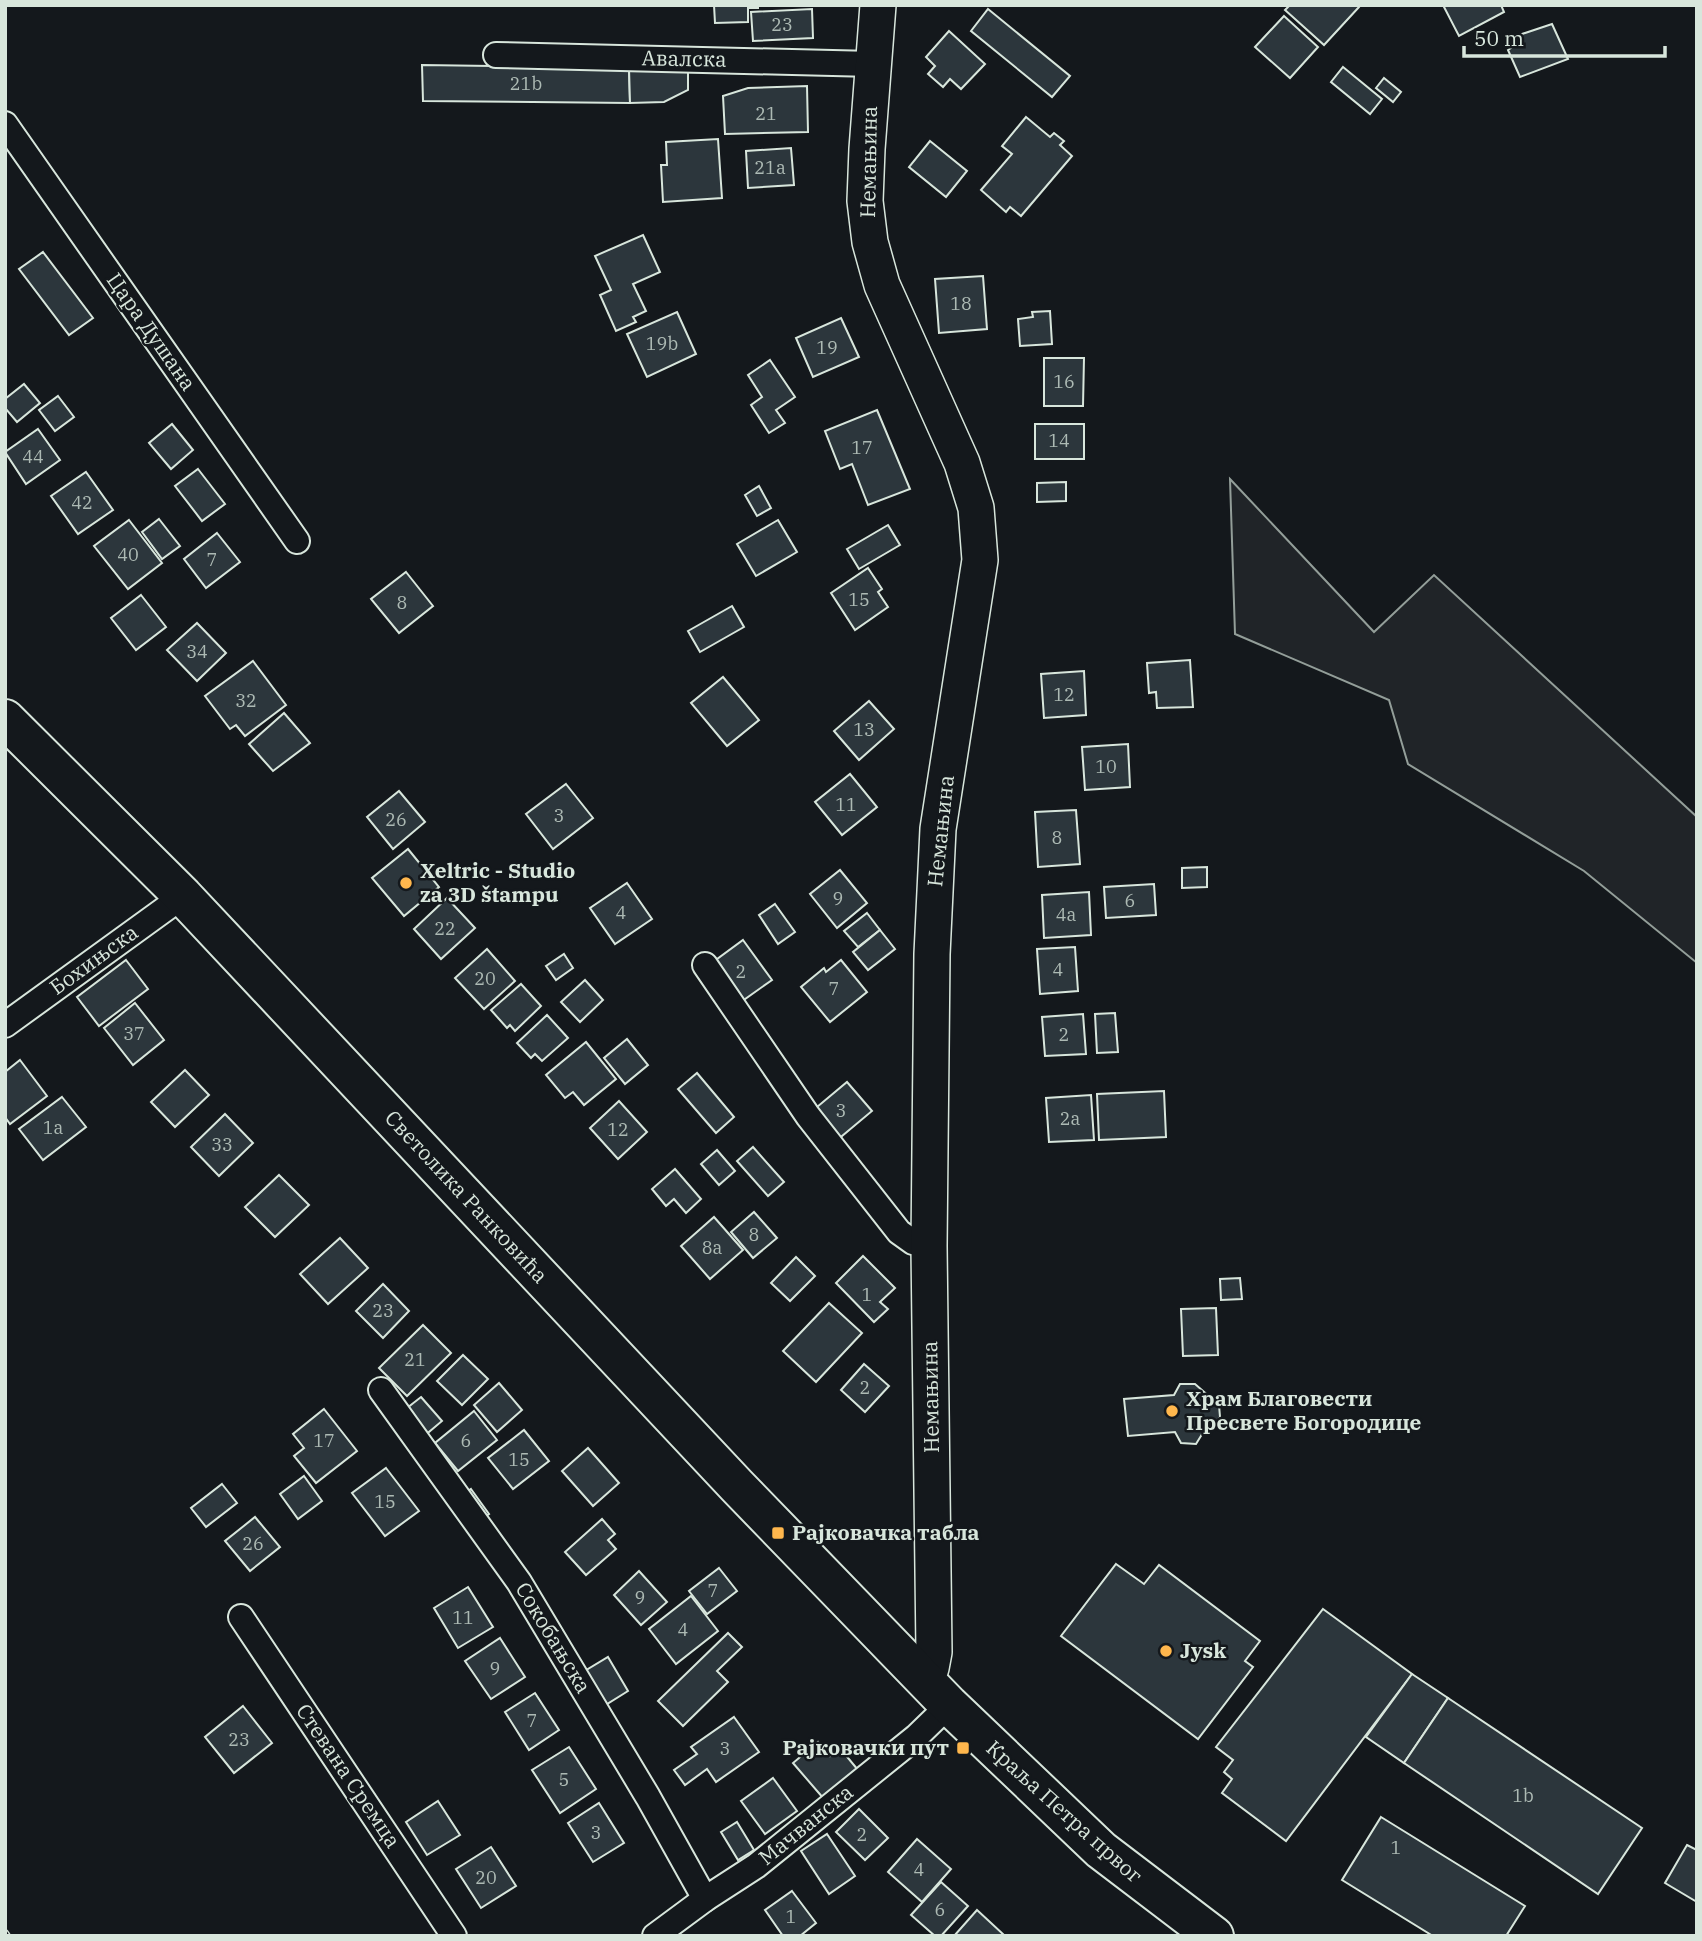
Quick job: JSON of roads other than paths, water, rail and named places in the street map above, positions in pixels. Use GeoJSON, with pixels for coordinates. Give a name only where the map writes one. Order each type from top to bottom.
{"type":"FeatureCollection","features":[{"type":"Feature","properties":{"kind":"main road","name":"Светолика Ранковића"},"geometry":{"type":"LineString","coordinates":[[5,719],[183,896],[737,1486],[936,1692]]}},
{"type":"Feature","properties":{"kind":"main road","name":"Краља Петра првог"},"geometry":{"type":"LineString","coordinates":[[936,1692],[1101,1850],[1214,1936]]}},
{"type":"Feature","properties":{"kind":"street","name":"Немањина"},"geometry":{"type":"LineString","coordinates":[[878,5],[865,201],[870,242],[882,285],[961,463],[976,508],[980,560],[939,829],[932,954],[929,1246],[934,1652],[931,1668],[936,1692]]}},
{"type":"Feature","properties":{"kind":"street","name":"Авалска"},"geometry":{"type":"LineString","coordinates":[[496,55],[873,64]]}},
{"type":"Feature","properties":{"kind":"street","name":"Цара Душана"},"geometry":{"type":"LineString","coordinates":[[5,124],[297,541]]}},
{"type":"Feature","properties":{"kind":"street","name":"Бохињска"},"geometry":{"type":"LineString","coordinates":[[5,1025],[183,896]]}},
{"type":"Feature","properties":{"kind":"street"},"geometry":{"type":"LineString","coordinates":[[705,965],[808,1116],[883,1211],[906,1237],[929,1246]]}},
{"type":"Feature","properties":{"kind":"street","name":"Сокобањска"},"geometry":{"type":"LineString","coordinates":[[381,1390],[519,1582],[648,1797],[705,1899]]}},
{"type":"Feature","properties":{"kind":"street","name":"Стевана Сремца"},"geometry":{"type":"LineString","coordinates":[[241,1617],[454,1936]]}},
{"type":"Feature","properties":{"kind":"street","name":"Мачванска"},"geometry":{"type":"LineString","coordinates":[[655,1936],[705,1899],[756,1867],[916,1737],[936,1692]]}},
{"type":"Feature","properties":{"kind":"place","name":"Xeltric - Studio za 3D štampu"},"geometry":{"type":"Point","coordinates":[406,883]}},
{"type":"Feature","properties":{"kind":"place","name":"Храм Благовести Пресвете Богородице"},"geometry":{"type":"Point","coordinates":[1172,1411]}},
{"type":"Feature","properties":{"kind":"place","name":"Рајковачка табла"},"geometry":{"type":"Point","coordinates":[778,1533]}},
{"type":"Feature","properties":{"kind":"place","name":"Jysk"},"geometry":{"type":"Point","coordinates":[1166,1651]}},
{"type":"Feature","properties":{"kind":"place","name":"Рајковачки пут"},"geometry":{"type":"Point","coordinates":[963,1748]}}]}
